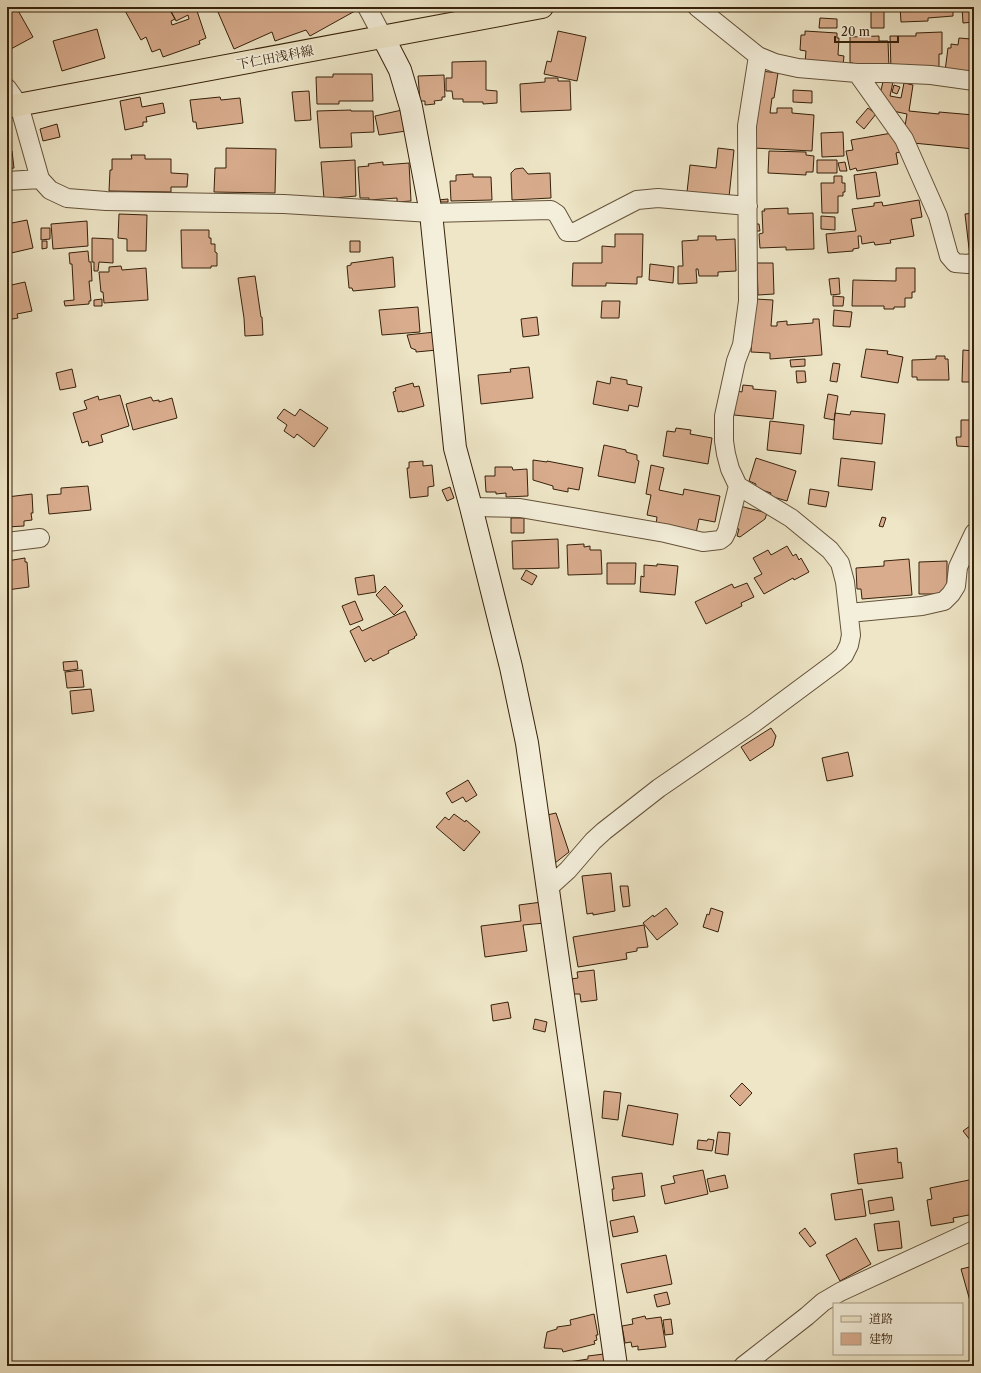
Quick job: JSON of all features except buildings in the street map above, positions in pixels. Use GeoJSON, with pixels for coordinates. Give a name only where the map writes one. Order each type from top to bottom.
{"type":"FeatureCollection","features":[{"type":"Feature","properties":{"kind":"main road","name":"下仁田浅科線"},"geometry":{"type":"LineString","coordinates":[[11,100],[383,37],[542,7]]}},
{"type":"Feature","properties":{"kind":"street"},"geometry":{"type":"LineString","coordinates":[[367,7],[400,70],[410,107],[431,213],[455,448],[511,667],[527,743],[616,1366]]}},
{"type":"Feature","properties":{"kind":"street"},"geometry":{"type":"LineString","coordinates":[[697,7],[758,56],[775,63],[798,68],[857,73],[932,75],[974,82]]}},
{"type":"Feature","properties":{"kind":"street"},"geometry":{"type":"LineString","coordinates":[[547,889],[568,870],[593,841],[604,831],[659,788],[754,723],[844,655],[849,645],[851,635],[849,613],[843,572],[840,563],[830,550],[791,518],[738,486],[730,469],[726,454],[724,441],[724,416],[736,361],[742,345],[748,301],[747,126],[758,56]]}},
{"type":"Feature","properties":{"kind":"street"},"geometry":{"type":"LineString","coordinates":[[857,73],[904,139],[938,216],[948,256],[955,263],[968,264],[974,262]]}},
{"type":"Feature","properties":{"kind":"street"},"geometry":{"type":"LineString","coordinates":[[11,100],[40,179],[50,190],[67,198],[106,201],[284,204],[431,213],[551,210],[557,214],[567,232],[576,232],[637,200],[658,198],[748,206]]}},
{"type":"Feature","properties":{"kind":"street"},"geometry":{"type":"LineString","coordinates":[[7,181],[40,179]]}},
{"type":"Feature","properties":{"kind":"street"},"geometry":{"type":"LineString","coordinates":[[471,507],[520,508],[665,533],[703,542],[713,542],[724,537],[727,531],[738,486]]}},
{"type":"Feature","properties":{"kind":"street"},"geometry":{"type":"LineString","coordinates":[[849,613],[922,606],[944,601],[952,594],[956,586],[958,567],[974,533]]}},
{"type":"Feature","properties":{"kind":"street"},"geometry":{"type":"LineString","coordinates":[[7,542],[40,538]]}},
{"type":"Feature","properties":{"kind":"street"},"geometry":{"type":"LineString","coordinates":[[743,1366],[823,1302],[840,1292],[974,1230]]}}]}
